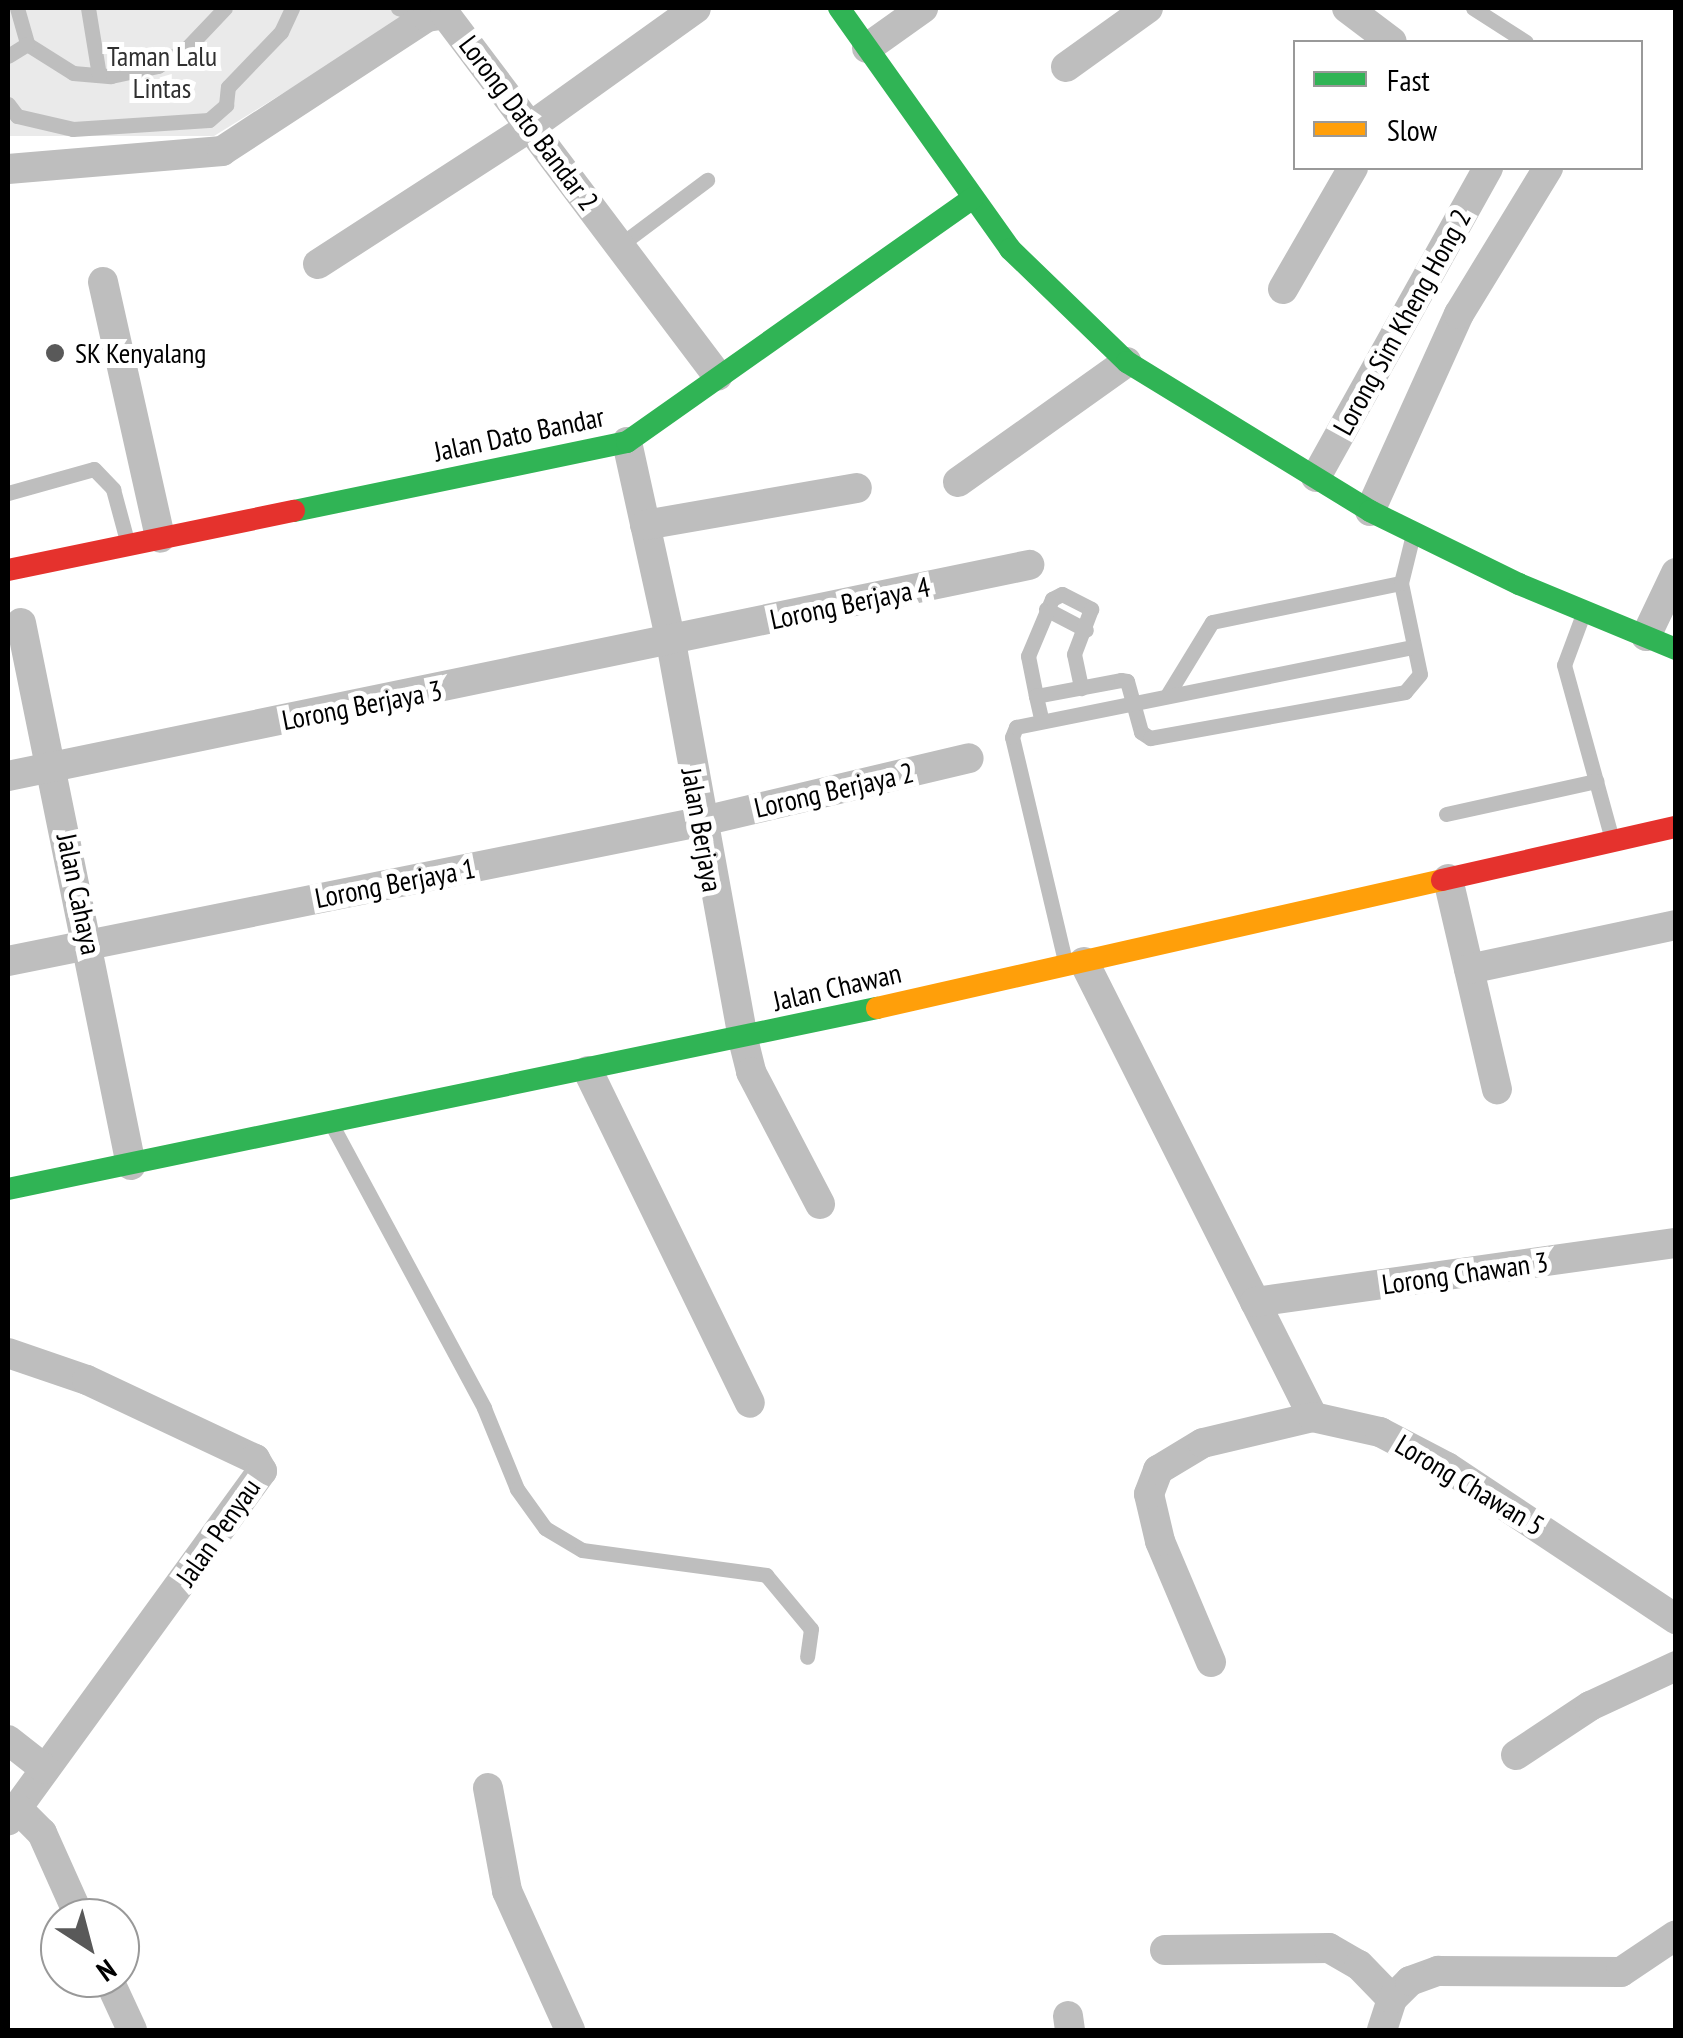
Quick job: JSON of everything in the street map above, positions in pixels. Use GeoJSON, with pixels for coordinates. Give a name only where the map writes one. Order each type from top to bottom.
{"type":"FeatureCollection","features":[{"type":"Feature","properties":{"kind":"street"},"geometry":{"type":"LineString","coordinates":[[318,264],[530,127],[696,8]]}},
{"type":"Feature","properties":{"kind":"street"},"geometry":{"type":"LineString","coordinates":[[839,8],[1010,249],[1128,362],[1370,511],[1584,611],[1675,648]]}},
{"type":"Feature","properties":{"kind":"street"},"geometry":{"type":"LineString","coordinates":[[868,48],[923,8]]}},
{"type":"Feature","properties":{"kind":"street"},"geometry":{"type":"LineString","coordinates":[[1066,67],[1148,8]]}},
{"type":"Feature","properties":{"kind":"street"},"geometry":{"type":"LineString","coordinates":[[1357,11],[1390,40]]}},
{"type":"Feature","properties":{"kind":"street","name":"Lorong Dato Bandar 2"},"geometry":{"type":"LineString","coordinates":[[8,169],[222,151],[446,14],[718,376]]}},
{"type":"Feature","properties":{"kind":"street"},"geometry":{"type":"LineString","coordinates":[[1283,289],[1352,170]]}},
{"type":"Feature","properties":{"kind":"street","name":"Lorong Sim Kheng Hong 2"},"geometry":{"type":"LineString","coordinates":[[1316,477],[1487,170]]}},
{"type":"Feature","properties":{"kind":"street"},"geometry":{"type":"LineString","coordinates":[[1370,511],[1459,314],[1547,170]]}},
{"type":"Feature","properties":{"kind":"street","name":"Jalan Dato Bandar"},"geometry":{"type":"LineString","coordinates":[[8,570],[627,442],[973,198]]}},
{"type":"Feature","properties":{"kind":"street"},"geometry":{"type":"LineString","coordinates":[[103,282],[160,538]]}},
{"type":"Feature","properties":{"kind":"street"},"geometry":{"type":"LineString","coordinates":[[958,482],[1128,362]]}},
{"type":"Feature","properties":{"kind":"street","name":"Jalan Berjaya"},"geometry":{"type":"LineString","coordinates":[[627,442],[671,642],[699,822],[742,1039],[751,1072],[820,1204]]}},
{"type":"Feature","properties":{"kind":"street"},"geometry":{"type":"LineString","coordinates":[[646,525],[858,488]]}},
{"type":"Feature","properties":{"kind":"street","name":"Lorong Berjaya 4"},"geometry":{"type":"LineString","coordinates":[[671,642],[1029,565]]}},
{"type":"Feature","properties":{"kind":"street"},"geometry":{"type":"LineString","coordinates":[[1646,636],[1676,573]]}},
{"type":"Feature","properties":{"kind":"street","name":"Jalan Cahaya"},"geometry":{"type":"LineString","coordinates":[[21,623],[90,942],[131,1165]]}},
{"type":"Feature","properties":{"kind":"street","name":"Lorong Berjaya 3"},"geometry":{"type":"LineString","coordinates":[[8,776],[671,642]]}},
{"type":"Feature","properties":{"kind":"street","name":"Lorong Berjaya 2"},"geometry":{"type":"LineString","coordinates":[[699,822],[969,758]]}},
{"type":"Feature","properties":{"kind":"street","name":"Lorong Berjaya 1"},"geometry":{"type":"LineString","coordinates":[[8,961],[699,822]]}},
{"type":"Feature","properties":{"kind":"street","name":"Jalan Chawan"},"geometry":{"type":"LineString","coordinates":[[8,1189],[742,1039],[1676,827]]}},
{"type":"Feature","properties":{"kind":"street"},"geometry":{"type":"LineString","coordinates":[[1448,878],[1497,1089]]}},
{"type":"Feature","properties":{"kind":"street"},"geometry":{"type":"LineString","coordinates":[[1468,969],[1676,925]]}},
{"type":"Feature","properties":{"kind":"street"},"geometry":{"type":"LineString","coordinates":[[1075,964],[1256,1302],[1313,1417]]}},
{"type":"Feature","properties":{"kind":"street"},"geometry":{"type":"LineString","coordinates":[[588,1071],[750,1403]]}},
{"type":"Feature","properties":{"kind":"street","name":"Lorong Chawan 3"},"geometry":{"type":"LineString","coordinates":[[1256,1302],[1676,1243]]}},
{"type":"Feature","properties":{"kind":"street","name":"Jalan Penyau"},"geometry":{"type":"LineString","coordinates":[[8,1353],[104,1388],[255,1460],[262,1471],[13,1815]]}},
{"type":"Feature","properties":{"kind":"street","name":"Lorong Chawan 5"},"geometry":{"type":"LineString","coordinates":[[1211,1662],[1160,1541],[1149,1494],[1158,1470],[1204,1444],[1313,1417],[1380,1432],[1448,1467],[1676,1618]]}},
{"type":"Feature","properties":{"kind":"street"},"geometry":{"type":"LineString","coordinates":[[1516,1755],[1590,1706],[1676,1666]]}},
{"type":"Feature","properties":{"kind":"street"},"geometry":{"type":"LineString","coordinates":[[8,1740],[45,1769]]}},
{"type":"Feature","properties":{"kind":"street"},"geometry":{"type":"LineString","coordinates":[[488,1788],[507,1891],[570,2030]]}},
{"type":"Feature","properties":{"kind":"street"},"geometry":{"type":"LineString","coordinates":[[13,1815],[42,1833],[71,1898]]}},
{"type":"Feature","properties":{"kind":"street"},"geometry":{"type":"LineString","coordinates":[[1382,2030],[1401,1990],[1474,1967],[1621,1972],[1676,1935]]}},
{"type":"Feature","properties":{"kind":"street"},"geometry":{"type":"LineString","coordinates":[[1165,1950],[1329,1948],[1401,1990]]}},
{"type":"Feature","properties":{"kind":"street"},"geometry":{"type":"LineString","coordinates":[[117,1998],[132,2030]]}},
{"type":"Feature","properties":{"kind":"lane"},"geometry":{"type":"LineString","coordinates":[[17,8],[27,44],[73,73],[99,74],[158,66],[206,35],[224,8]]}},
{"type":"Feature","properties":{"kind":"lane"},"geometry":{"type":"LineString","coordinates":[[88,8],[99,74]]}},
{"type":"Feature","properties":{"kind":"lane"},"geometry":{"type":"LineString","coordinates":[[8,104],[17,116],[73,129],[209,120],[226,105],[228,88],[281,32],[292,8]]}},
{"type":"Feature","properties":{"kind":"lane"},"geometry":{"type":"LineString","coordinates":[[398,8],[446,14]]}},
{"type":"Feature","properties":{"kind":"lane"},"geometry":{"type":"LineString","coordinates":[[1473,8],[1523,40]]}},
{"type":"Feature","properties":{"kind":"lane"},"geometry":{"type":"LineString","coordinates":[[8,56],[27,44]]}},
{"type":"Feature","properties":{"kind":"lane"},"geometry":{"type":"LineString","coordinates":[[620,245],[707,180]]}},
{"type":"Feature","properties":{"kind":"lane"},"geometry":{"type":"LineString","coordinates":[[8,494],[94,469],[113,488],[128,545]]}},
{"type":"Feature","properties":{"kind":"lane"},"geometry":{"type":"LineString","coordinates":[[1036,696],[1128,681],[1141,732],[1150,738],[1405,692],[1420,674],[1401,583],[1413,533]]}},
{"type":"Feature","properties":{"kind":"lane"},"geometry":{"type":"LineString","coordinates":[[1168,694],[1212,622],[1401,583]]}},
{"type":"Feature","properties":{"kind":"lane"},"geometry":{"type":"LineString","coordinates":[[1041,718],[1028,656],[1046,609],[1086,630],[1074,654],[1081,688]]}},
{"type":"Feature","properties":{"kind":"lane"},"geometry":{"type":"LineString","coordinates":[[1584,611],[1564,666],[1613,840]]}},
{"type":"Feature","properties":{"kind":"lane"},"geometry":{"type":"LineString","coordinates":[[1075,964],[1012,737],[1016,727],[1041,718],[1412,647]]}},
{"type":"Feature","properties":{"kind":"lane"},"geometry":{"type":"LineString","coordinates":[[1446,814],[1596,781]]}},
{"type":"Feature","properties":{"kind":"lane"},"geometry":{"type":"LineString","coordinates":[[331,1123],[484,1408],[516,1489],[545,1528],[582,1550],[766,1574],[811,1629],[807,1657]]}},
{"type":"Feature","properties":{"kind":"green space","name":"Taman Lalu Lintas"},"geometry":{"type":"Polygon","coordinates":[[[8,8],[420,8],[214,136],[8,136],[8,8]]]}},
{"type":"Feature","properties":{"kind":"traffic: fast"},"geometry":{"type":"LineString","coordinates":[[839,8],[1010,249],[1127,362],[1370,511],[1519,584],[1676,649]]}},
{"type":"Feature","properties":{"kind":"traffic: fast"},"geometry":{"type":"LineString","coordinates":[[294,511],[627,442],[973,198]]}},
{"type":"Feature","properties":{"kind":"traffic: fast"},"geometry":{"type":"LineString","coordinates":[[8,1189],[877,1008]]}},
{"type":"Feature","properties":{"kind":"traffic: slow"},"geometry":{"type":"LineString","coordinates":[[877,1008],[1442,880]]}},
{"type":"Feature","properties":{"kind":"traffic: jam"},"geometry":{"type":"LineString","coordinates":[[8,570],[294,511]]}},
{"type":"Feature","properties":{"kind":"traffic: jam"},"geometry":{"type":"LineString","coordinates":[[1442,880],[1676,827]]}},
{"type":"Feature","properties":{"kind":"place","name":"SK Kenyalang"},"geometry":{"type":"Point","coordinates":[55,353]}}]}
